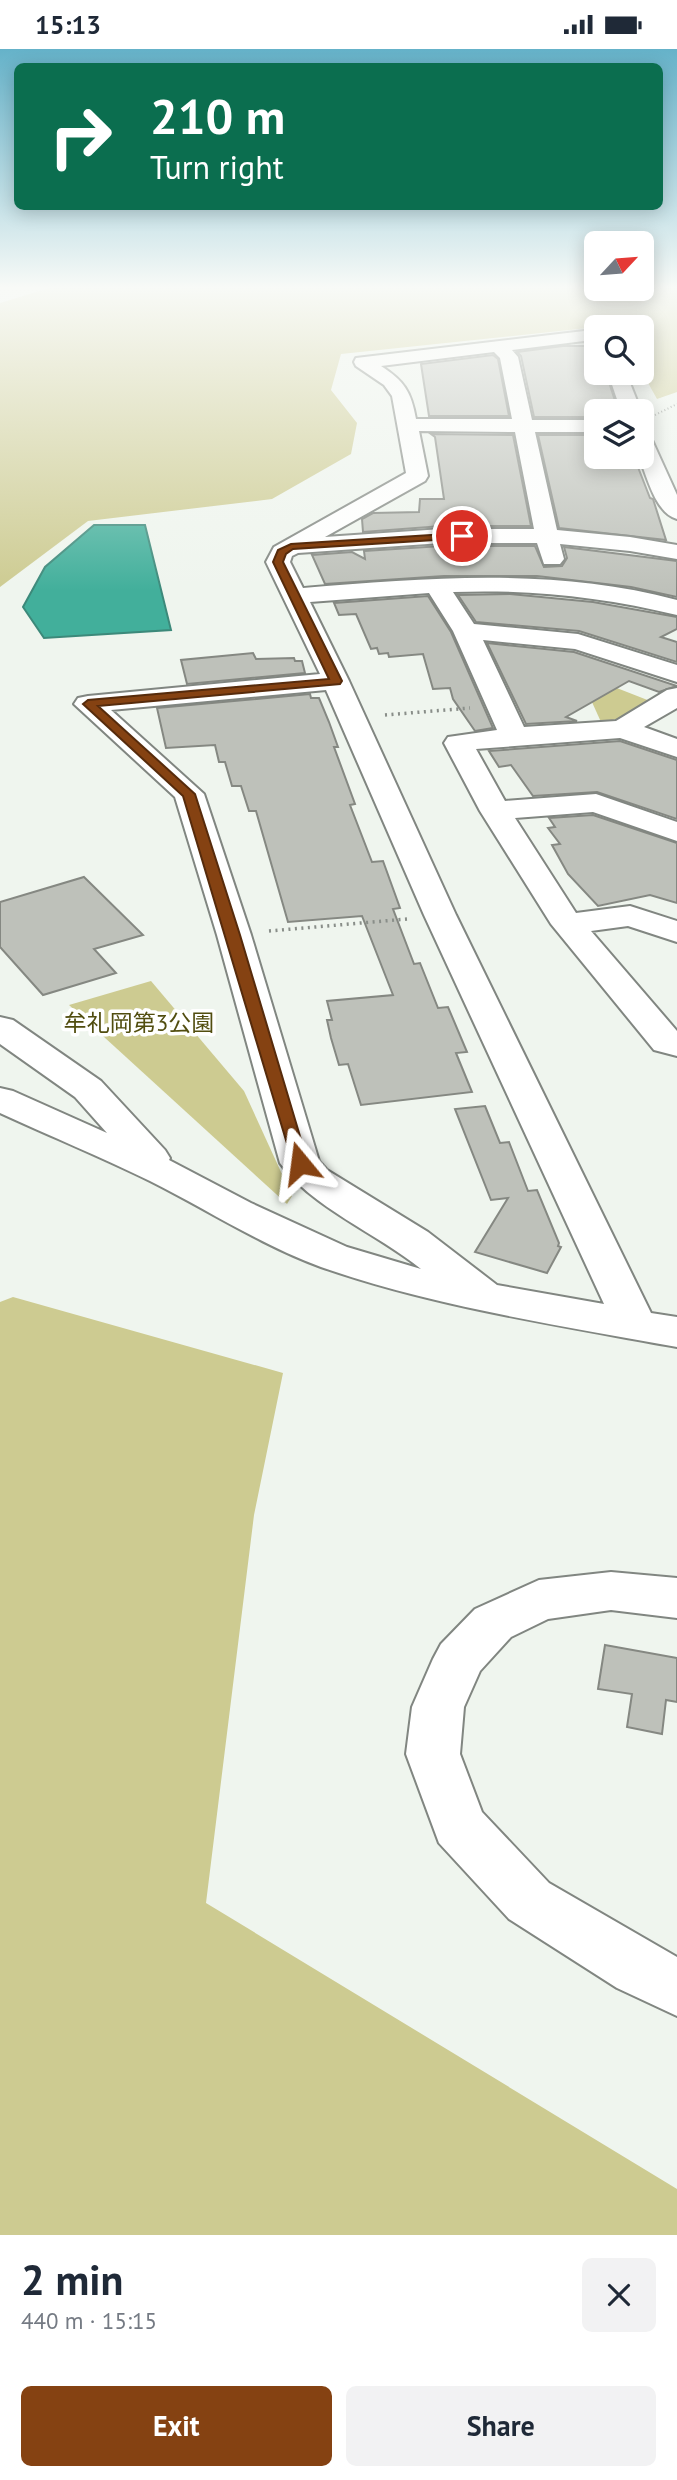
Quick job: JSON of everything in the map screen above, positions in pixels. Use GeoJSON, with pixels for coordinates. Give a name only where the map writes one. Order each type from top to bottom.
{"type":"FeatureCollection","features":[{"type":"Feature","properties":{"kind":"street"},"geometry":{"type":"LineString","coordinates":[[395,387],[402,396],[416,476],[282,552],[278,562],[336,681],[440,915],[636,1326]]}},
{"type":"Feature","properties":{"kind":"street"},"geometry":{"type":"LineString","coordinates":[[515,387],[558,586]]}},
{"type":"Feature","properties":{"kind":"street"},"geometry":{"type":"LineString","coordinates":[[408,425],[584,426]]}},
{"type":"Feature","properties":{"kind":"street"},"geometry":{"type":"LineString","coordinates":[[654,467],[671,506],[677,512]]}},
{"type":"Feature","properties":{"kind":"street"},"geometry":{"type":"LineString","coordinates":[[291,547],[396,538],[547,535],[677,552]]}},
{"type":"Feature","properties":{"kind":"street"},"geometry":{"type":"LineString","coordinates":[[295,596],[436,585],[510,583],[593,589],[677,608]]}},
{"type":"Feature","properties":{"kind":"street"},"geometry":{"type":"LineString","coordinates":[[436,585],[466,631],[514,736]]}},
{"type":"Feature","properties":{"kind":"street"},"geometry":{"type":"LineString","coordinates":[[466,631],[578,642],[677,674]]}},
{"type":"Feature","properties":{"kind":"street"},"geometry":{"type":"LineString","coordinates":[[336,681],[88,704],[189,794],[234,935],[300,1163],[313,1179],[413,1241],[484,1297]]}},
{"type":"Feature","properties":{"kind":"street"},"geometry":{"type":"LineString","coordinates":[[622,729],[677,696]]}},
{"type":"Feature","properties":{"kind":"street"},"geometry":{"type":"LineString","coordinates":[[677,748],[622,729],[514,736],[458,743],[495,811],[567,924],[667,1042],[677,1045]]}},
{"type":"Feature","properties":{"kind":"street"},"geometry":{"type":"LineString","coordinates":[[495,811],[596,803],[677,832]]}},
{"type":"Feature","properties":{"kind":"street"},"geometry":{"type":"LineString","coordinates":[[567,924],[630,916],[677,932]]}},
{"type":"Feature","properties":{"kind":"street"},"geometry":{"type":"LineString","coordinates":[[0,1028],[88,1089],[164,1173]]}},
{"type":"Feature","properties":{"kind":"street"},"geometry":{"type":"LineString","coordinates":[[0,1098],[164,1173],[237,1212],[332,1256],[394,1276],[484,1297],[677,1332]]}},
{"type":"Feature","properties":{"kind":"street"},"geometry":{"type":"LineString","coordinates":[[677,1598],[611,1591],[538,1600],[493,1623],[459,1659],[438,1707],[433,1754],[459,1826],[529,1901],[638,1968],[677,1988]]}},
{"type":"Feature","properties":{"kind":"path"},"geometry":{"type":"LineString","coordinates":[[352,717],[501,706]]}},
{"type":"Feature","properties":{"kind":"path"},"geometry":{"type":"LineString","coordinates":[[234,935],[440,915]]}},
{"type":"Feature","properties":{"kind":"green space"},"geometry":{"type":"Polygon","coordinates":[[[0,387],[332,387],[331,390],[357,423],[351,454],[272,499],[88,521],[0,587],[0,387]]]}},
{"type":"Feature","properties":{"kind":"green space"},"geometry":{"type":"Polygon","coordinates":[[[650,387],[677,387],[677,392],[657,399],[650,387]]]}},
{"type":"Feature","properties":{"kind":"green space"},"geometry":{"type":"Polygon","coordinates":[[[582,680],[604,683],[650,701],[618,719],[601,722],[582,680]]]}},
{"type":"Feature","properties":{"kind":"green space","name":"牟礼岡第3公園"},"geometry":{"type":"Polygon","coordinates":[[[151,981],[244,1091],[292,1196],[287,1204],[69,1005],[151,981]]]}},
{"type":"Feature","properties":{"kind":"green space"},"geometry":{"type":"Polygon","coordinates":[[[13,1297],[283,1373],[254,1515],[206,1903],[677,2189],[677,2235],[0,2235],[0,1302],[13,1297]]]}},
{"type":"Feature","properties":{"kind":"shaded area"},"geometry":{"type":"Polygon","coordinates":[[[94,525],[145,525],[171,630],[44,638],[23,607],[45,567],[94,525]]]}},
{"type":"Feature","properties":{"kind":"building"},"geometry":{"type":"Polygon","coordinates":[[[425,387],[503,387],[509,416],[429,416],[425,387]]]}},
{"type":"Feature","properties":{"kind":"building"},"geometry":{"type":"Polygon","coordinates":[[[528,387],[611,387],[614,399],[584,399],[584,417],[534,417],[528,387]]]}},
{"type":"Feature","properties":{"kind":"building"},"geometry":{"type":"Polygon","coordinates":[[[431,434],[513,435],[531,526],[442,526],[363,532],[362,519],[373,513],[419,512],[420,499],[444,499],[435,437],[431,434]]]}},
{"type":"Feature","properties":{"kind":"building"},"geometry":{"type":"Polygon","coordinates":[[[538,435],[584,435],[584,469],[639,469],[650,498],[653,499],[666,540],[559,528],[538,435]]]}},
{"type":"Feature","properties":{"kind":"building"},"geometry":{"type":"Polygon","coordinates":[[[442,546],[535,546],[544,567],[562,566],[567,558],[564,547],[677,561],[677,597],[631,587],[537,576],[444,576],[325,584],[312,555],[352,552],[365,559],[364,551],[442,546]]]}},
{"type":"Feature","properties":{"kind":"building"},"geometry":{"type":"Polygon","coordinates":[[[510,594],[593,602],[677,617],[677,629],[661,637],[677,642],[677,662],[579,631],[476,622],[458,595],[510,594]]]}},
{"type":"Feature","properties":{"kind":"building"},"geometry":{"type":"Polygon","coordinates":[[[428,596],[451,632],[493,728],[475,731],[453,699],[450,688],[433,689],[423,654],[389,657],[388,653],[379,654],[377,648],[371,649],[356,614],[339,615],[334,603],[428,596]]]}},
{"type":"Feature","properties":{"kind":"building"},"geometry":{"type":"Polygon","coordinates":[[[487,643],[574,652],[677,686],[659,692],[629,681],[566,717],[577,721],[526,724],[487,643]]]}},
{"type":"Feature","properties":{"kind":"building"},"geometry":{"type":"Polygon","coordinates":[[[253,653],[256,659],[294,658],[295,661],[302,661],[305,673],[187,684],[181,660],[253,653]]]}},
{"type":"Feature","properties":{"kind":"building"},"geometry":{"type":"Polygon","coordinates":[[[310,694],[311,698],[319,698],[329,722],[338,747],[334,747],[355,804],[350,805],[372,862],[383,861],[400,908],[393,909],[414,964],[420,963],[438,1008],[448,1007],[467,1052],[456,1053],[472,1092],[361,1105],[348,1064],[339,1065],[327,1020],[332,1020],[327,1001],[393,995],[362,916],[288,922],[256,811],[249,811],[241,786],[232,786],[225,762],[219,762],[215,745],[166,748],[157,708],[310,694]]]}},
{"type":"Feature","properties":{"kind":"building"},"geometry":{"type":"Polygon","coordinates":[[[620,741],[677,760],[677,819],[597,792],[533,796],[511,765],[499,767],[489,751],[620,741]]]}},
{"type":"Feature","properties":{"kind":"building"},"geometry":{"type":"Polygon","coordinates":[[[593,815],[677,843],[677,903],[650,895],[598,906],[568,874],[552,845],[560,844],[548,828],[555,827],[549,818],[593,815]]]}},
{"type":"Feature","properties":{"kind":"building"},"geometry":{"type":"Polygon","coordinates":[[[84,877],[143,935],[94,949],[116,973],[43,995],[0,947],[0,902],[84,877]]]}},
{"type":"Feature","properties":{"kind":"building"},"geometry":{"type":"Polygon","coordinates":[[[485,1106],[500,1143],[509,1142],[528,1191],[537,1190],[558,1246],[561,1247],[547,1273],[475,1252],[508,1198],[491,1200],[455,1109],[485,1106]]]}},
{"type":"Feature","properties":{"kind":"building"},"geometry":{"type":"Polygon","coordinates":[[[605,1645],[677,1658],[677,1702],[666,1700],[662,1734],[627,1727],[632,1694],[598,1689],[605,1645]]]}},
{"type":"Feature","properties":{"kind":"route"},"geometry":{"type":"LineString","coordinates":[[300,1163],[234,935],[189,794],[88,704],[116,699],[336,681],[278,562],[282,552],[291,547],[396,538],[462,536]]}}]}
